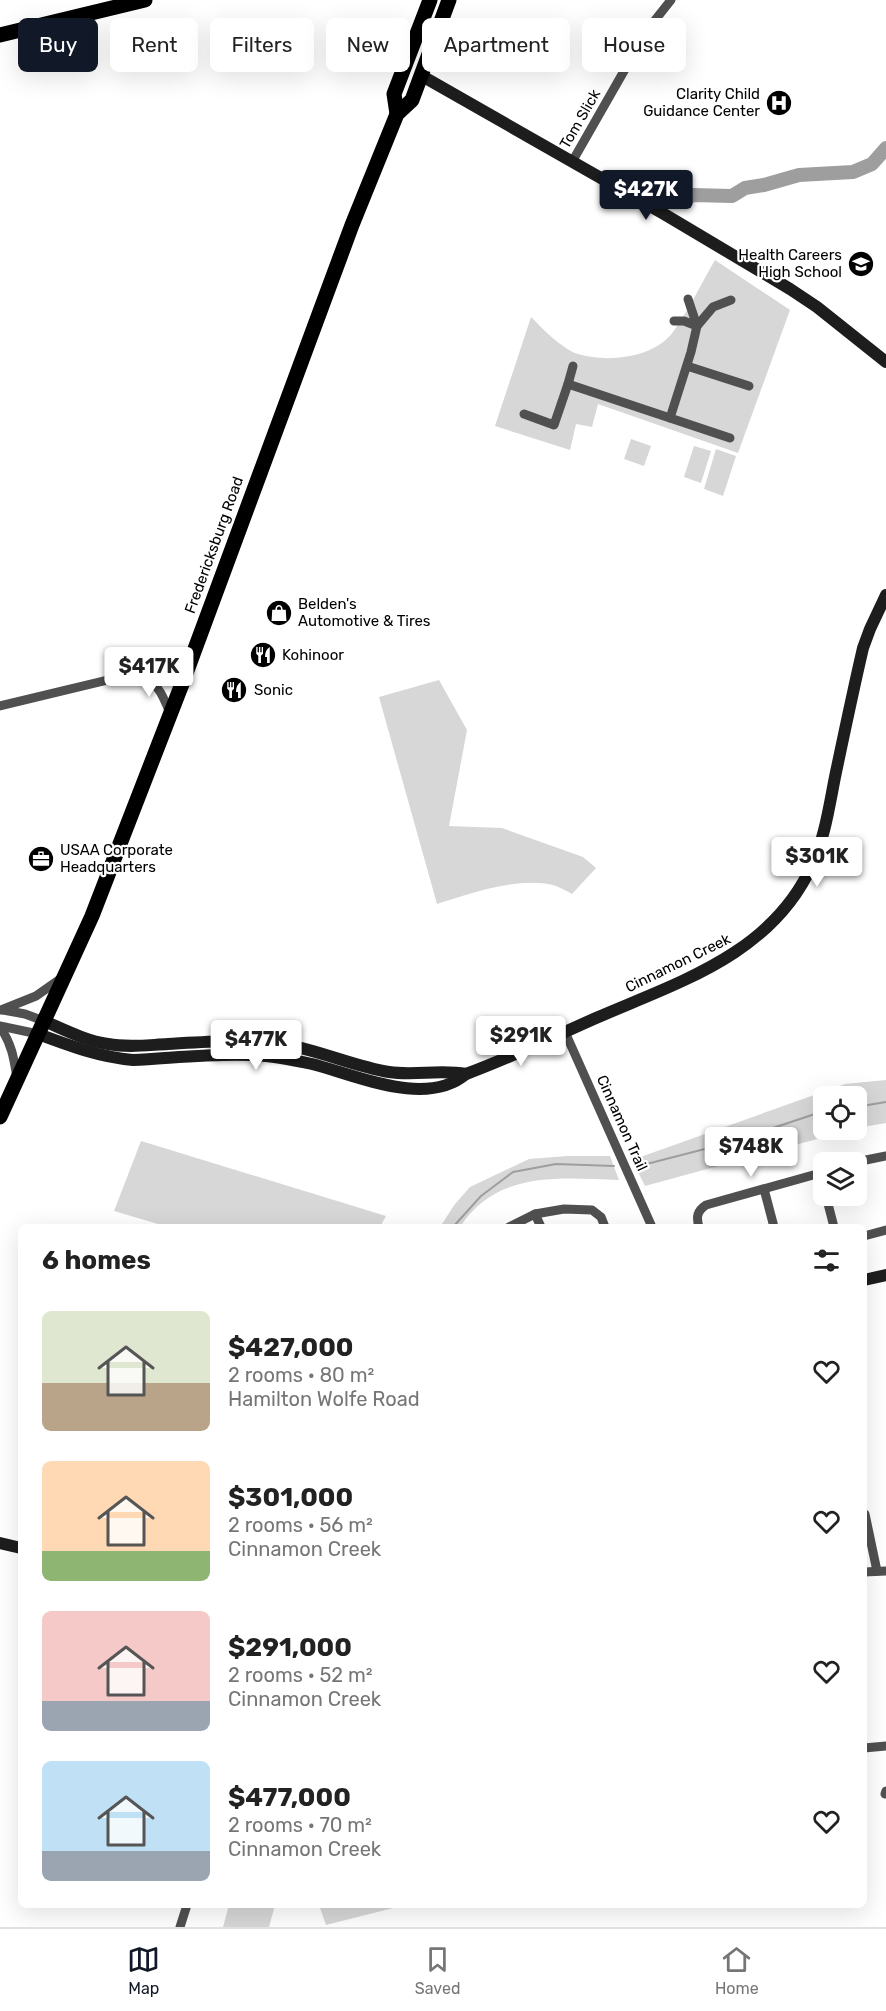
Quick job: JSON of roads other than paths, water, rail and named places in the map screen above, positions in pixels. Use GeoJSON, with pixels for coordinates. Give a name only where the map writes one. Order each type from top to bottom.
{"type":"FeatureCollection","features":[{"type":"Feature","properties":{"kind":"main road"},"geometry":{"type":"LineString","coordinates":[[0,35],[145,0]]}},
{"type":"Feature","properties":{"kind":"main road","name":"Fredericksburg Road"},"geometry":{"type":"LineString","coordinates":[[410,51],[430,0]]}},
{"type":"Feature","properties":{"kind":"main road","name":"Fredericksburg Road"},"geometry":{"type":"LineString","coordinates":[[0,1118],[92,916],[171,714],[352,225],[397,114],[412,100],[449,0]]}},
{"type":"Feature","properties":{"kind":"main road"},"geometry":{"type":"LineString","coordinates":[[410,51],[414,64],[422,76]]}},
{"type":"Feature","properties":{"kind":"main road","name":"Fredericksburg Road"},"geometry":{"type":"LineString","coordinates":[[397,114],[394,94],[402,72]]}},
{"type":"Feature","properties":{"kind":"street","name":"Tom Slick"},"geometry":{"type":"LineString","coordinates":[[572,162],[648,29],[672,0]]}},
{"type":"Feature","properties":{"kind":"street"},"geometry":{"type":"LineString","coordinates":[[422,76],[674,219],[790,289],[817,307],[886,362]]}},
{"type":"Feature","properties":{"kind":"street"},"geometry":{"type":"LineString","coordinates":[[688,299],[697,327]]}},
{"type":"Feature","properties":{"kind":"street"},"geometry":{"type":"LineString","coordinates":[[670,418],[697,327],[713,307],[731,300]]}},
{"type":"Feature","properties":{"kind":"street"},"geometry":{"type":"LineString","coordinates":[[674,321],[684,321],[697,327]]}},
{"type":"Feature","properties":{"kind":"street"},"geometry":{"type":"LineString","coordinates":[[524,414],[554,425],[573,366]]}},
{"type":"Feature","properties":{"kind":"street"},"geometry":{"type":"LineString","coordinates":[[687,366],[749,386]]}},
{"type":"Feature","properties":{"kind":"street"},"geometry":{"type":"LineString","coordinates":[[568,384],[730,438]]}},
{"type":"Feature","properties":{"kind":"street","name":"Cinnamon Creek"},"geometry":{"type":"LineString","coordinates":[[41,1028],[90,1053],[115,1058],[253,1055],[313,1065],[396,1087],[445,1086],[456,1082],[466,1074],[689,977],[733,955],[769,926],[785,908],[801,886],[818,850],[825,828],[863,648],[886,595]]}},
{"type":"Feature","properties":{"kind":"street"},"geometry":{"type":"LineString","coordinates":[[0,706],[191,660]]}},
{"type":"Feature","properties":{"kind":"street"},"geometry":{"type":"LineString","coordinates":[[133,674],[145,677],[159,688],[171,714]]}},
{"type":"Feature","properties":{"kind":"street"},"geometry":{"type":"LineString","coordinates":[[1,1010],[36,996],[64,975]]}},
{"type":"Feature","properties":{"kind":"street"},"geometry":{"type":"LineString","coordinates":[[1,1010],[25,1014],[41,1028]]}},
{"type":"Feature","properties":{"kind":"street"},"geometry":{"type":"LineString","coordinates":[[0,1027],[41,1028]]}},
{"type":"Feature","properties":{"kind":"street"},"geometry":{"type":"LineString","coordinates":[[0,1027],[13,1051],[17,1079]]}},
{"type":"Feature","properties":{"kind":"street","name":"Cinnamon Creek"},"geometry":{"type":"LineString","coordinates":[[41,1028],[110,1045],[221,1042],[279,1044],[316,1051],[375,1069],[409,1074],[450,1071],[466,1074]]}},
{"type":"Feature","properties":{"kind":"street","name":"Cinnamon Trail"},"geometry":{"type":"LineString","coordinates":[[565,1032],[651,1224]]}},
{"type":"Feature","properties":{"kind":"street"},"geometry":{"type":"LineString","coordinates":[[148,1045],[148,1059]]}},
{"type":"Feature","properties":{"kind":"street"},"geometry":{"type":"LineString","coordinates":[[426,1074],[426,1088]]}},
{"type":"Feature","properties":{"kind":"street"},"geometry":{"type":"LineString","coordinates":[[867,1160],[886,1156]]}},
{"type":"Feature","properties":{"kind":"street"},"geometry":{"type":"LineString","coordinates":[[698,1224],[696,1219],[698,1213],[706,1205],[813,1175]]}},
{"type":"Feature","properties":{"kind":"street"},"geometry":{"type":"LineString","coordinates":[[764,1189],[773,1224]]}},
{"type":"Feature","properties":{"kind":"street"},"geometry":{"type":"LineString","coordinates":[[829,1206],[833,1224]]}},
{"type":"Feature","properties":{"kind":"street"},"geometry":{"type":"LineString","coordinates":[[514,1224],[535,1214],[564,1209],[592,1210],[601,1217],[604,1224]]}},
{"type":"Feature","properties":{"kind":"street"},"geometry":{"type":"LineString","coordinates":[[535,1214],[540,1224]]}},
{"type":"Feature","properties":{"kind":"street"},"geometry":{"type":"LineString","coordinates":[[867,1235],[886,1230]]}},
{"type":"Feature","properties":{"kind":"street"},"geometry":{"type":"LineString","coordinates":[[867,1279],[886,1275]]}},
{"type":"Feature","properties":{"kind":"street"},"geometry":{"type":"LineString","coordinates":[[867,1521],[881,1571]]}},
{"type":"Feature","properties":{"kind":"street"},"geometry":{"type":"LineString","coordinates":[[0,1544],[18,1547]]}},
{"type":"Feature","properties":{"kind":"street"},"geometry":{"type":"LineString","coordinates":[[867,1748],[886,1746]]}},
{"type":"Feature","properties":{"kind":"street"},"geometry":{"type":"LineString","coordinates":[[180,1927],[187,1908]]}},
{"type":"Feature","properties":{"kind":"waterway"},"geometry":{"type":"LineString","coordinates":[[685,200],[692,195],[732,196],[745,188],[799,175],[853,172],[872,164],[886,148]]}},
{"type":"Feature","properties":{"kind":"waterway"},"geometry":{"type":"LineString","coordinates":[[867,1105],[886,1102]]}},
{"type":"Feature","properties":{"kind":"waterway"},"geometry":{"type":"LineString","coordinates":[[635,1167],[728,1143],[813,1115]]}},
{"type":"Feature","properties":{"kind":"waterway"},"geometry":{"type":"LineString","coordinates":[[456,1224],[481,1196],[513,1172],[556,1164],[614,1166]]}},
{"type":"Feature","properties":{"kind":"place","name":"Clarity Child Guidance Center"},"geometry":{"type":"Point","coordinates":[779,103]}},
{"type":"Feature","properties":{"kind":"place","name":"Health Careers High School"},"geometry":{"type":"Point","coordinates":[861,264]}},
{"type":"Feature","properties":{"kind":"place","name":"Belden's Automotive & Tires"},"geometry":{"type":"Point","coordinates":[279,613]}},
{"type":"Feature","properties":{"kind":"place","name":"Kohinoor"},"geometry":{"type":"Point","coordinates":[263,655]}},
{"type":"Feature","properties":{"kind":"place","name":"Sonic"},"geometry":{"type":"Point","coordinates":[234,690]}},
{"type":"Feature","properties":{"kind":"place","name":"USAA Corporate Headquarters"},"geometry":{"type":"Point","coordinates":[41,859]}}]}
